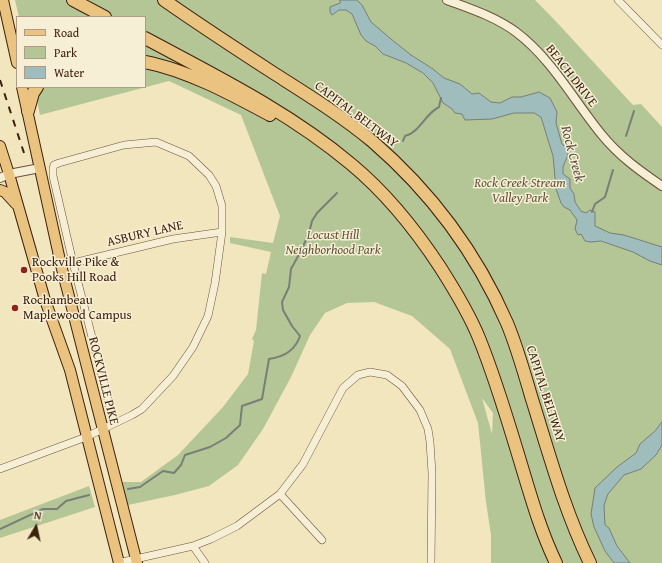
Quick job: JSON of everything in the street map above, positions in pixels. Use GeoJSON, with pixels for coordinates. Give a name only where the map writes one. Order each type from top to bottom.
{"type":"FeatureCollection","features":[{"type":"Feature","properties":{"kind":"highway","name":"CAPITAL BELTWAY"},"geometry":{"type":"LineString","coordinates":[[164,0],[349,124],[370,140],[404,171],[430,199],[454,229],[491,289],[507,324],[521,362],[564,503],[578,539],[590,563]]}},
{"type":"Feature","properties":{"kind":"highway"},"geometry":{"type":"LineString","coordinates":[[178,0],[276,75]]}},
{"type":"Feature","properties":{"kind":"highway"},"geometry":{"type":"LineString","coordinates":[[76,1],[103,16]]}},
{"type":"Feature","properties":{"kind":"highway"},"geometry":{"type":"LineString","coordinates":[[146,39],[262,101],[322,140],[383,194],[427,247],[461,302],[478,336],[491,370],[536,512],[556,563]]}},
{"type":"Feature","properties":{"kind":"highway"},"geometry":{"type":"LineString","coordinates":[[146,62],[178,71],[252,106],[289,125],[352,165]]}},
{"type":"Feature","properties":{"kind":"highway"},"geometry":{"type":"LineString","coordinates":[[28,111],[33,93],[36,88]]}},
{"type":"Feature","properties":{"kind":"main road"},"geometry":{"type":"LineString","coordinates":[[3,0],[16,58]]}},
{"type":"Feature","properties":{"kind":"main road","name":"ROCKVILLE PIKE"},"geometry":{"type":"LineString","coordinates":[[22,88],[62,265],[115,482],[123,506],[136,561]]}},
{"type":"Feature","properties":{"kind":"main road"},"geometry":{"type":"LineString","coordinates":[[0,146],[3,175],[17,206],[45,300],[70,370],[118,563]]}},
{"type":"Feature","properties":{"kind":"main road"},"geometry":{"type":"LineString","coordinates":[[0,190],[5,192],[17,206]]}},
{"type":"Feature","properties":{"kind":"street","name":"BEACH DRIVE"},"geometry":{"type":"LineString","coordinates":[[447,0],[479,12],[505,25],[533,47],[550,65],[602,135],[615,150],[633,166],[662,186]]}},
{"type":"Feature","properties":{"kind":"street"},"geometry":{"type":"LineString","coordinates":[[618,0],[662,45]]}},
{"type":"Feature","properties":{"kind":"street","name":"ROCKVILLE PIKE"},"geometry":{"type":"LineString","coordinates":[[114,423],[53,176],[54,165],[124,145],[156,142],[190,156],[209,175],[216,186],[222,206],[222,232]]}},
{"type":"Feature","properties":{"kind":"street"},"geometry":{"type":"LineString","coordinates":[[3,175],[40,168]]}},
{"type":"Feature","properties":{"kind":"street"},"geometry":{"type":"LineString","coordinates":[[0,469],[86,437],[132,415],[142,409],[173,376],[193,347],[208,316],[215,283],[222,232]]}},
{"type":"Feature","properties":{"kind":"street","name":"ASBURY LANE"},"geometry":{"type":"LineString","coordinates":[[74,263],[173,239],[222,232]]}},
{"type":"Feature","properties":{"kind":"street"},"geometry":{"type":"LineString","coordinates":[[118,563],[136,561],[193,546],[211,539],[237,526],[280,494],[304,464],[343,388],[358,375],[370,372],[387,375],[402,386],[420,410],[428,429],[432,473],[431,563]]}},
{"type":"Feature","properties":{"kind":"street"},"geometry":{"type":"LineString","coordinates":[[280,494],[322,540]]}},
{"type":"Feature","properties":{"kind":"street"},"geometry":{"type":"LineString","coordinates":[[193,546],[205,563]]}},
{"type":"Feature","properties":{"kind":"green space","name":"Rock Creek Stream Valley Park"},"geometry":{"type":"Polygon","coordinates":[[[15,0],[535,0],[633,105],[641,104],[662,127],[662,563],[491,563],[491,535],[478,423],[450,349],[412,316],[374,302],[347,303],[325,313],[310,335],[291,377],[263,429],[238,465],[209,486],[123,506],[115,482],[141,482],[178,455],[223,407],[248,374],[254,341],[252,339],[256,330],[262,273],[266,274],[271,252],[230,243],[230,237],[273,243],[280,216],[241,115],[169,81],[146,87],[146,16],[19,16],[15,0]],[[482,398],[492,434],[493,413],[482,398]]]}},
{"type":"Feature","properties":{"kind":"green space","name":"Rock Creek Stream Valley Park"},"geometry":{"type":"Polygon","coordinates":[[[34,88],[142,88],[40,115],[34,88]]]}},
{"type":"Feature","properties":{"kind":"green space"},"geometry":{"type":"Polygon","coordinates":[[[89,486],[95,507],[0,538],[0,520],[89,486]]]}},
{"type":"Feature","properties":{"kind":"water","name":"Rock Creek"},"geometry":{"type":"Polygon","coordinates":[[[340,0],[357,0],[362,5],[371,22],[391,39],[444,78],[460,84],[472,94],[479,93],[491,102],[500,103],[512,97],[521,97],[539,92],[550,98],[557,112],[556,123],[562,144],[567,148],[568,155],[563,167],[563,174],[570,179],[570,188],[574,194],[575,202],[581,211],[586,213],[590,210],[595,212],[595,226],[610,233],[624,235],[662,247],[662,265],[650,261],[633,252],[601,241],[585,241],[581,234],[578,235],[575,229],[577,220],[570,210],[564,207],[561,203],[556,189],[553,156],[541,117],[534,113],[514,113],[492,119],[465,120],[462,114],[455,113],[443,103],[433,83],[423,73],[406,63],[383,54],[375,46],[366,41],[361,35],[352,14],[346,10],[339,10],[332,15],[330,12],[330,7],[340,3],[340,0]]]}},
{"type":"Feature","properties":{"kind":"water"},"geometry":{"type":"Polygon","coordinates":[[[662,422],[662,445],[656,455],[641,469],[624,475],[608,494],[604,505],[605,525],[609,528],[617,546],[630,563],[614,563],[605,551],[594,527],[591,514],[595,488],[617,467],[636,453],[640,444],[655,431],[662,422]]]}},
{"type":"Feature","properties":{"kind":"waterway"},"geometry":{"type":"LineString","coordinates":[[403,141],[405,136],[415,131],[430,114],[439,107],[441,98]]}},
{"type":"Feature","properties":{"kind":"waterway"},"geometry":{"type":"LineString","coordinates":[[626,136],[634,111]]}},
{"type":"Feature","properties":{"kind":"waterway"},"geometry":{"type":"LineString","coordinates":[[592,212],[595,204],[605,197],[613,170]]}},
{"type":"Feature","properties":{"kind":"waterway"},"geometry":{"type":"LineString","coordinates":[[128,489],[140,487],[163,471],[174,473],[181,465],[185,455],[210,447],[226,438],[240,425],[242,406],[262,399],[269,359],[284,355],[295,346],[300,336],[292,326],[283,310],[282,302],[289,287],[291,269],[302,249],[309,233],[312,221],[317,213],[337,193]]}},
{"type":"Feature","properties":{"kind":"waterway"},"geometry":{"type":"LineString","coordinates":[[0,529],[43,509],[57,509],[66,501],[89,495]]}},
{"type":"Feature","properties":{"kind":"railway"},"geometry":{"type":"LineString","coordinates":[[0,80],[24,153]]}},
{"type":"Feature","properties":{"kind":"place","name":"Rockville Pike & Pooks Hill Road"},"geometry":{"type":"Point","coordinates":[24,270]}},
{"type":"Feature","properties":{"kind":"place","name":"Rochambeau Maplewood Campus"},"geometry":{"type":"Point","coordinates":[15,308]}},
{"type":"Feature","properties":{"kind":"park label","name":"Locust Hill Neighborhood Park"},"geometry":{"type":"Point","coordinates":[333,244]}}]}
